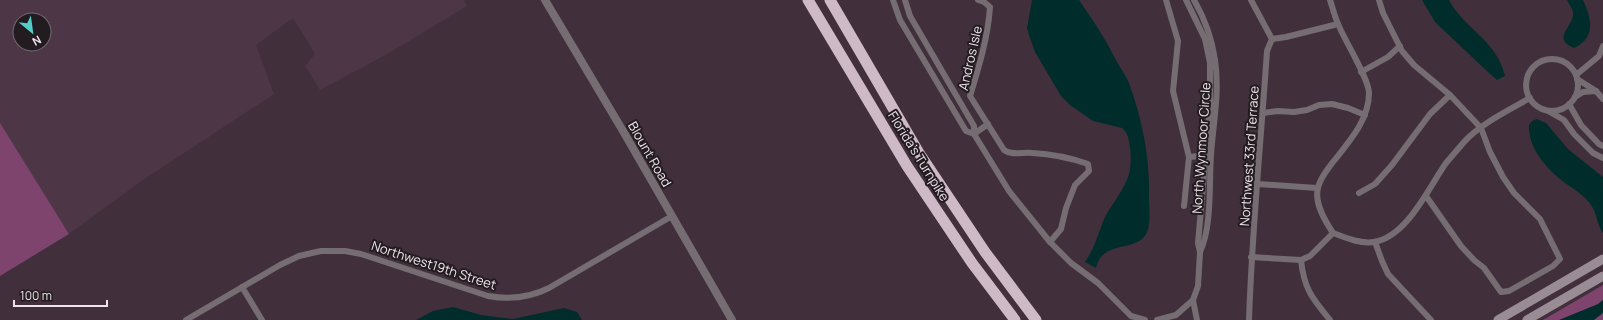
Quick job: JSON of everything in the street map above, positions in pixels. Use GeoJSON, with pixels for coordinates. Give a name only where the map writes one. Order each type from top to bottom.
{"type":"FeatureCollection","features":[{"type":"Feature","properties":{"kind":"highway","name":"Florida's Turnpike"},"geometry":{"type":"LineString","coordinates":[[808,0],[907,166],[972,263],[1015,320]]}},
{"type":"Feature","properties":{"kind":"highway","name":"Florida's Turnpike"},"geometry":{"type":"LineString","coordinates":[[830,0],[919,153],[985,252],[1036,320]]}},
{"type":"Feature","properties":{"kind":"main road"},"geometry":{"type":"LineString","coordinates":[[1498,320],[1603,259]]}},
{"type":"Feature","properties":{"kind":"main road"},"geometry":{"type":"LineString","coordinates":[[1527,320],[1603,276]]}},
{"type":"Feature","properties":{"kind":"street","name":"Blount Road"},"geometry":{"type":"LineString","coordinates":[[545,0],[732,320]]}},
{"type":"Feature","properties":{"kind":"street"},"geometry":{"type":"LineString","coordinates":[[893,0],[900,20],[958,118],[966,131],[974,134]]}},
{"type":"Feature","properties":{"kind":"street"},"geometry":{"type":"LineString","coordinates":[[905,0],[910,16],[974,126],[974,134],[1009,191],[1050,242],[1071,263],[1098,283],[1131,316],[1145,320]]}},
{"type":"Feature","properties":{"kind":"street","name":"Andros Isle"},"geometry":{"type":"LineString","coordinates":[[978,0],[984,2],[990,7],[989,20],[980,62],[970,96],[1004,150],[1009,154],[1039,154],[1071,159],[1088,164],[1089,171],[1075,185],[1066,208],[1061,229],[1050,242]]}},
{"type":"Feature","properties":{"kind":"street"},"geometry":{"type":"LineString","coordinates":[[1166,0],[1178,41],[1173,91],[1189,157],[1184,206]]}},
{"type":"Feature","properties":{"kind":"street","name":"North Wynmoor Circle"},"geometry":{"type":"LineString","coordinates":[[1186,0],[1205,39],[1210,62],[1210,106],[1204,243],[1200,252],[1198,286],[1193,300]]}},
{"type":"Feature","properties":{"kind":"street","name":"North Wynmoor Circle"},"geometry":{"type":"LineString","coordinates":[[1194,0],[1209,29],[1217,80],[1216,106],[1208,155]]}},
{"type":"Feature","properties":{"kind":"street"},"geometry":{"type":"LineString","coordinates":[[1251,0],[1272,39],[1338,24]]}},
{"type":"Feature","properties":{"kind":"street"},"geometry":{"type":"LineString","coordinates":[[1330,0],[1338,24],[1369,92],[1365,115],[1354,136],[1323,174],[1317,188],[1319,205],[1325,221],[1333,233],[1363,242],[1375,242],[1389,236],[1402,226],[1415,212],[1447,163],[1465,140],[1481,128],[1530,98]]}},
{"type":"Feature","properties":{"kind":"street"},"geometry":{"type":"LineString","coordinates":[[1379,0],[1383,13],[1400,46],[1414,65],[1450,95],[1481,128],[1490,152],[1503,178],[1514,193],[1540,219],[1560,259],[1553,266],[1509,291],[1501,292],[1484,268],[1461,246],[1426,196]]}},
{"type":"Feature","properties":{"kind":"street","name":"Northwest 33rd Terrace"},"geometry":{"type":"LineString","coordinates":[[1249,320],[1251,257],[1268,51],[1272,39]]}},
{"type":"Feature","properties":{"kind":"street"},"geometry":{"type":"LineString","coordinates":[[1361,72],[1388,56],[1400,46]]}},
{"type":"Feature","properties":{"kind":"street"},"geometry":{"type":"LineString","coordinates":[[1577,77],[1601,56],[1603,46]]}},
{"type":"Feature","properties":{"kind":"street"},"geometry":{"type":"LineString","coordinates":[[1603,99],[1596,91],[1577,77],[1567,63],[1560,60],[1545,60],[1537,64],[1528,76],[1526,84],[1530,98],[1538,106],[1564,120],[1574,134],[1593,153],[1603,158]]}},
{"type":"Feature","properties":{"kind":"street"},"geometry":{"type":"LineString","coordinates":[[1574,98],[1578,85],[1577,77]]}},
{"type":"Feature","properties":{"kind":"street"},"geometry":{"type":"LineString","coordinates":[[1544,109],[1561,109],[1569,104],[1578,94],[1596,91]]}},
{"type":"Feature","properties":{"kind":"street"},"geometry":{"type":"LineString","coordinates":[[1359,193],[1375,184],[1392,165],[1430,114],[1450,95]]}},
{"type":"Feature","properties":{"kind":"street"},"geometry":{"type":"LineString","coordinates":[[1263,113],[1278,111],[1294,112],[1307,110],[1319,105],[1332,104],[1348,108],[1365,115]]}},
{"type":"Feature","properties":{"kind":"street"},"geometry":{"type":"LineString","coordinates":[[1569,104],[1581,125],[1603,146]]}},
{"type":"Feature","properties":{"kind":"street"},"geometry":{"type":"LineString","coordinates":[[974,134],[988,124]]}},
{"type":"Feature","properties":{"kind":"street"},"geometry":{"type":"LineString","coordinates":[[1582,142],[1591,136]]}},
{"type":"Feature","properties":{"kind":"street"},"geometry":{"type":"LineString","coordinates":[[1189,157],[1208,155]]}},
{"type":"Feature","properties":{"kind":"street"},"geometry":{"type":"LineString","coordinates":[[1258,184],[1317,188]]}},
{"type":"Feature","properties":{"kind":"street","name":"Northwest19th Street"},"geometry":{"type":"LineString","coordinates":[[186,320],[280,265],[299,256],[321,252],[351,252],[374,257],[488,296],[507,298],[528,296],[549,288],[672,216]]}},
{"type":"Feature","properties":{"kind":"street"},"geometry":{"type":"LineString","coordinates":[[1251,257],[1301,260],[1310,256],[1333,233]]}},
{"type":"Feature","properties":{"kind":"street"},"geometry":{"type":"LineString","coordinates":[[1375,242],[1388,274],[1431,320]]}},
{"type":"Feature","properties":{"kind":"street"},"geometry":{"type":"LineString","coordinates":[[1301,260],[1302,277],[1309,293],[1330,320]]}},
{"type":"Feature","properties":{"kind":"street"},"geometry":{"type":"LineString","coordinates":[[242,287],[262,320]]}},
{"type":"Feature","properties":{"kind":"street"},"geometry":{"type":"LineString","coordinates":[[1157,320],[1176,315],[1193,300]]}},
{"type":"Feature","properties":{"kind":"street"},"geometry":{"type":"LineString","coordinates":[[1193,300],[1197,320]]}},
{"type":"Feature","properties":{"kind":"shaded area"},"geometry":{"type":"Polygon","coordinates":[[[0,0],[464,0],[467,6],[389,53],[320,90],[305,66],[315,54],[293,18],[256,45],[274,94],[140,182],[69,234],[0,128],[0,0]]]}},
{"type":"Feature","properties":{"kind":"shaded area"},"geometry":{"type":"Polygon","coordinates":[[[1032,0],[1079,0],[1104,38],[1128,80],[1141,124],[1147,153],[1149,181],[1149,219],[1147,232],[1144,238],[1133,244],[1106,252],[1099,259],[1096,268],[1085,262],[1094,246],[1105,217],[1122,190],[1128,177],[1131,164],[1129,139],[1126,132],[1122,128],[1093,121],[1070,105],[1061,96],[1035,52],[1029,35],[1027,28],[1032,0]]]}},
{"type":"Feature","properties":{"kind":"shaded area"},"geometry":{"type":"Polygon","coordinates":[[[1422,0],[1449,0],[1463,19],[1495,53],[1505,76],[1497,80],[1489,73],[1435,22],[1422,0]]]}},
{"type":"Feature","properties":{"kind":"shaded area"},"geometry":{"type":"Polygon","coordinates":[[[1567,0],[1583,0],[1590,21],[1589,33],[1586,39],[1574,48],[1567,44],[1564,40],[1565,32],[1573,17],[1573,10],[1567,0]]]}},
{"type":"Feature","properties":{"kind":"shaded area"},"geometry":{"type":"Polygon","coordinates":[[[1537,119],[1546,123],[1568,149],[1603,177],[1603,233],[1599,226],[1595,212],[1589,202],[1545,165],[1535,150],[1529,125],[1532,121],[1537,119]]]}},
{"type":"Feature","properties":{"kind":"shaded area"},"geometry":{"type":"Polygon","coordinates":[[[0,123],[69,234],[0,276],[0,123]]]}},
{"type":"Feature","properties":{"kind":"shaded area"},"geometry":{"type":"Polygon","coordinates":[[[1603,285],[1603,320],[1543,320],[1603,285]]]}},
{"type":"Feature","properties":{"kind":"shaded area"},"geometry":{"type":"Polygon","coordinates":[[[1603,300],[1603,313],[1594,320],[1559,320],[1598,304],[1603,300]]]}},
{"type":"Feature","properties":{"kind":"shaded area"},"geometry":{"type":"Polygon","coordinates":[[[453,307],[481,315],[513,319],[564,308],[577,312],[582,320],[416,320],[433,311],[453,307]]]}}]}
